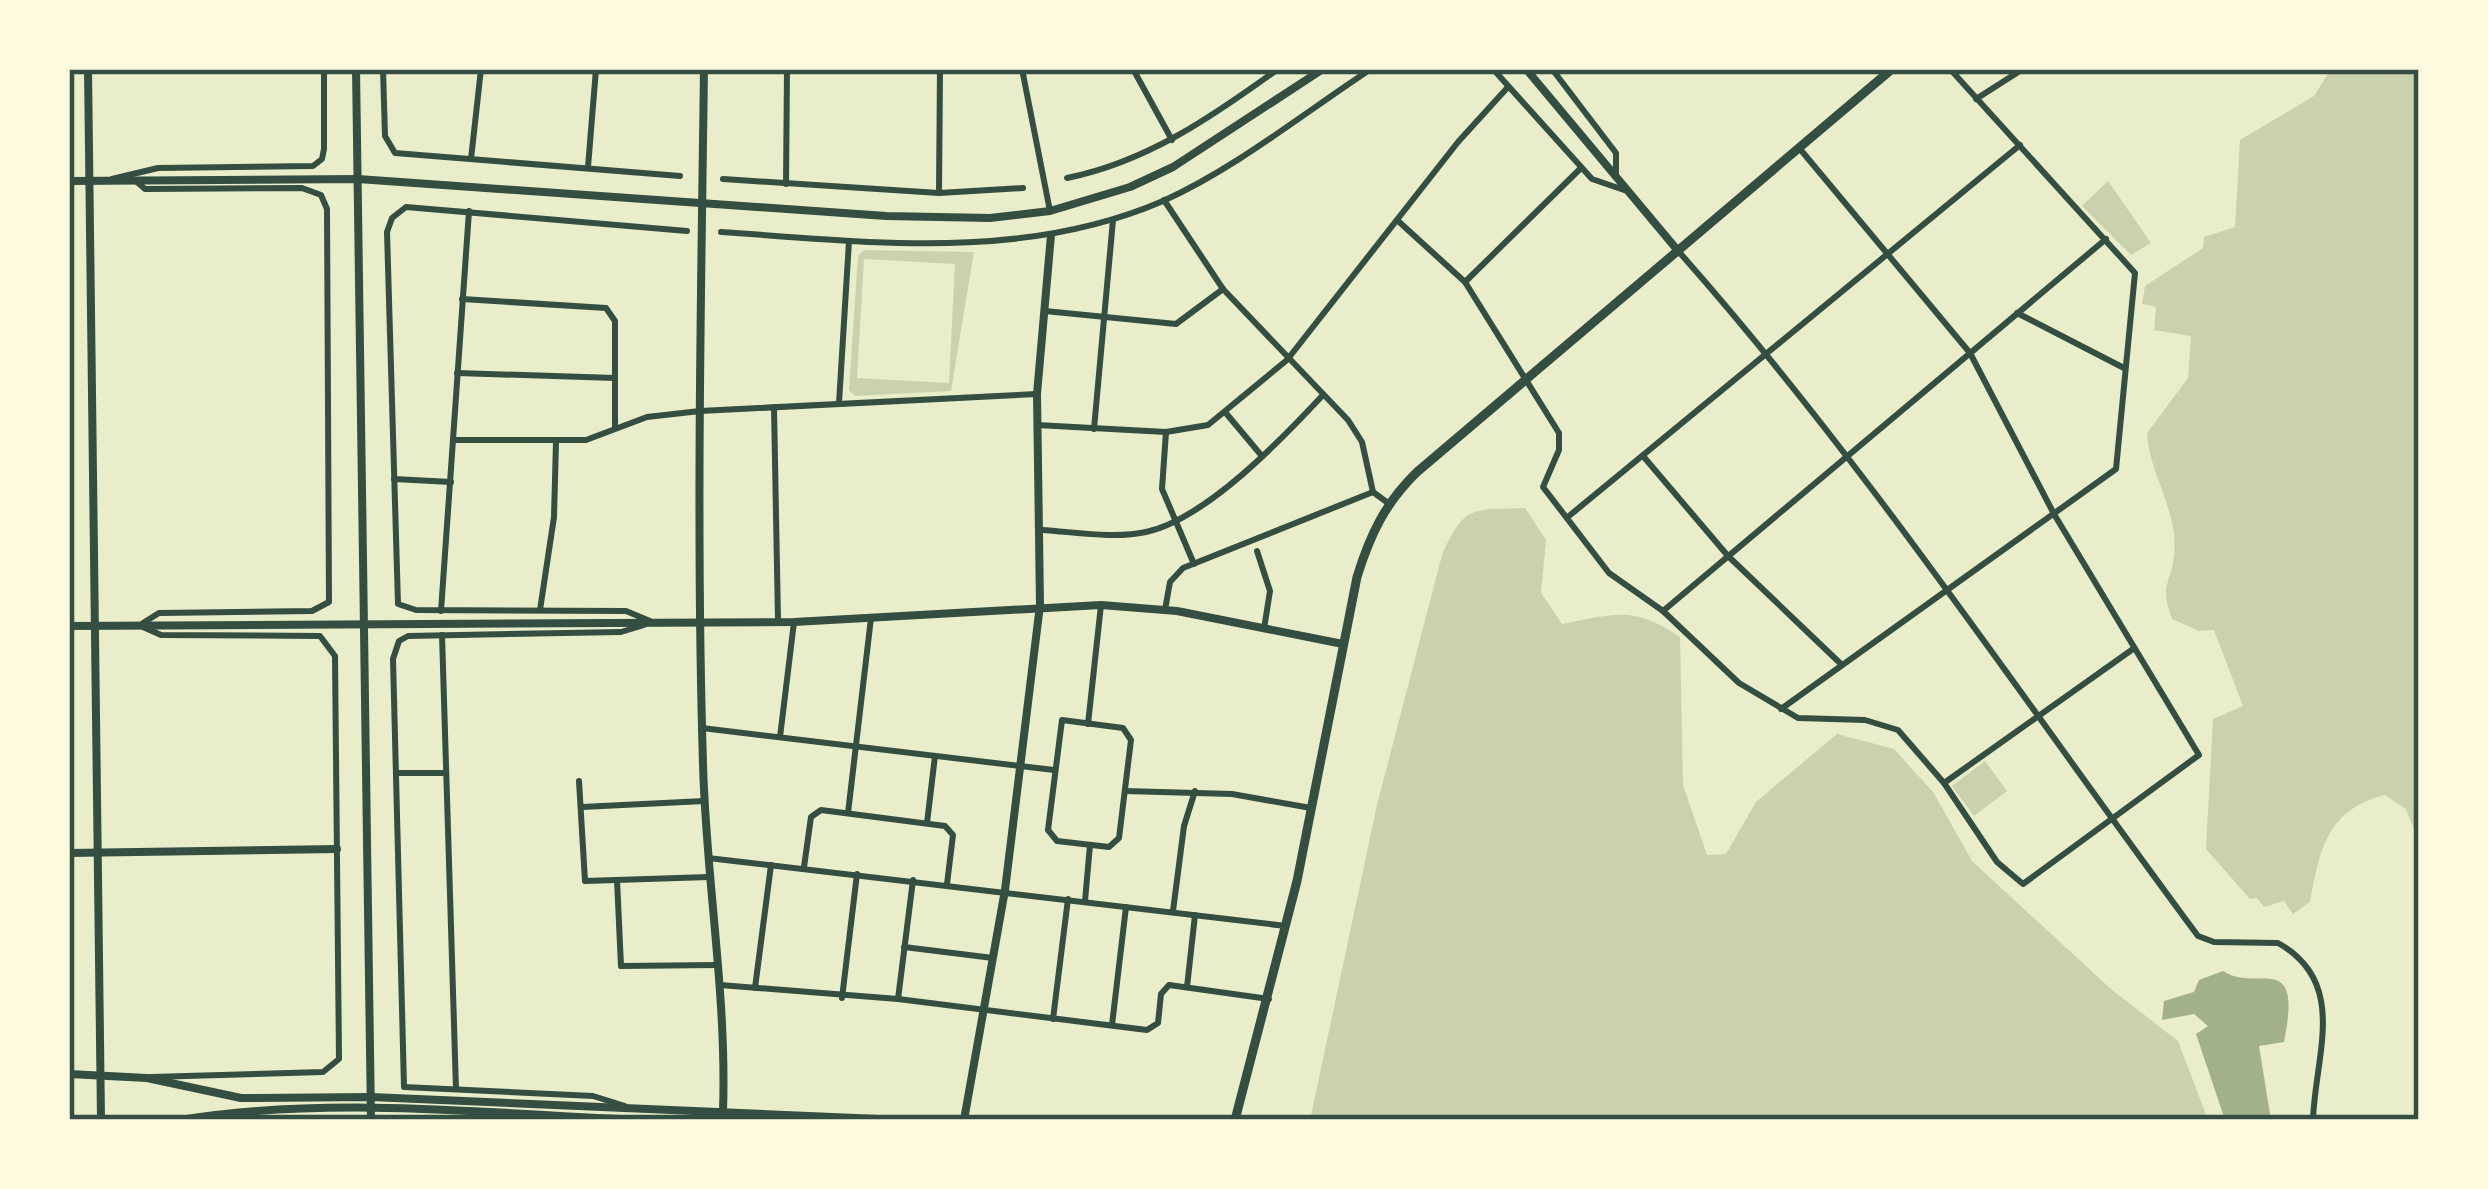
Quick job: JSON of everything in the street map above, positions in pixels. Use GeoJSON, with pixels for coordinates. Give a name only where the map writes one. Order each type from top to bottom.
{"type":"FeatureCollection","features":[{"type":"Feature","properties":{"kind":"highway"},"geometry":{"type":"LineString","coordinates":[[1235,1120],[1286,926],[1369,539],[1388,503],[1892,69]]}},
{"type":"Feature","properties":{"kind":"street"},"geometry":{"type":"LineString","coordinates":[[88,69],[101,1120]]}},
{"type":"Feature","properties":{"kind":"street"},"geometry":{"type":"LineString","coordinates":[[109,180],[158,168],[313,166],[322,159],[324,149],[324,69]]}},
{"type":"Feature","properties":{"kind":"street"},"geometry":{"type":"LineString","coordinates":[[356,69],[371,1120]]}},
{"type":"Feature","properties":{"kind":"street"},"geometry":{"type":"LineString","coordinates":[[383,69],[386,136],[395,153],[680,176]]}},
{"type":"Feature","properties":{"kind":"street"},"geometry":{"type":"LineString","coordinates":[[471,159],[481,69]]}},
{"type":"Feature","properties":{"kind":"street"},"geometry":{"type":"LineString","coordinates":[[587,167],[596,69]]}},
{"type":"Feature","properties":{"kind":"street"},"geometry":{"type":"LineString","coordinates":[[704,69],[698,620],[723,1115]]}},
{"type":"Feature","properties":{"kind":"street"},"geometry":{"type":"LineString","coordinates":[[787,69],[787,184]]}},
{"type":"Feature","properties":{"kind":"street"},"geometry":{"type":"LineString","coordinates":[[939,194],[940,69]]}},
{"type":"Feature","properties":{"kind":"street"},"geometry":{"type":"LineString","coordinates":[[1022,69],[1050,211]]}},
{"type":"Feature","properties":{"kind":"street"},"geometry":{"type":"LineString","coordinates":[[1133,69],[1172,140]]}},
{"type":"Feature","properties":{"kind":"street"},"geometry":{"type":"LineString","coordinates":[[1067,178],[1105,171],[1172,140],[1278,69]]}},
{"type":"Feature","properties":{"kind":"street"},"geometry":{"type":"LineString","coordinates":[[69,181],[358,179],[886,216],[989,218],[1050,211],[1130,188],[1173,167],[1323,69]]}},
{"type":"Feature","properties":{"kind":"street"},"geometry":{"type":"LineString","coordinates":[[721,232],[959,244],[1051,235],[1113,220],[1164,200],[1371,69]]}},
{"type":"Feature","properties":{"kind":"street"},"geometry":{"type":"LineString","coordinates":[[1493,69],[1581,168],[1600,185],[1627,190]]}},
{"type":"Feature","properties":{"kind":"street"},"geometry":{"type":"LineString","coordinates":[[1526,69],[1848,453],[2201,939],[2278,943],[2312,972],[2326,1013],[2313,1120]]}},
{"type":"Feature","properties":{"kind":"street"},"geometry":{"type":"LineString","coordinates":[[1552,69],[1616,153],[1616,177]]}},
{"type":"Feature","properties":{"kind":"street"},"geometry":{"type":"LineString","coordinates":[[1781,709],[2116,469],[2136,279],[1950,69]]}},
{"type":"Feature","properties":{"kind":"street"},"geometry":{"type":"LineString","coordinates":[[1976,99],[2023,69]]}},
{"type":"Feature","properties":{"kind":"street"},"geometry":{"type":"LineString","coordinates":[[1037,425],[1166,432],[1200,428],[1225,412],[1287,360],[1508,87]]}},
{"type":"Feature","properties":{"kind":"street"},"geometry":{"type":"LineString","coordinates":[[1569,517],[2020,145]]}},
{"type":"Feature","properties":{"kind":"street"},"geometry":{"type":"LineString","coordinates":[[1397,220],[1465,282],[1559,433],[1559,450],[1543,488],[1609,573],[1663,611],[1739,683],[1781,709],[1816,721],[1884,723],[1910,741],[1997,862],[2023,884],[2199,755],[2054,514],[1970,353],[1798,146]]}},
{"type":"Feature","properties":{"kind":"street"},"geometry":{"type":"LineString","coordinates":[[1465,282],[1581,168]]}},
{"type":"Feature","properties":{"kind":"street"},"geometry":{"type":"LineString","coordinates":[[723,179],[939,194],[1023,188]]}},
{"type":"Feature","properties":{"kind":"street"},"geometry":{"type":"LineString","coordinates":[[135,180],[145,189],[302,188],[314,190],[326,202],[332,591],[324,609],[159,613],[140,625]]}},
{"type":"Feature","properties":{"kind":"street"},"geometry":{"type":"LineString","coordinates":[[1164,200],[1222,289],[1362,442],[1373,492],[1388,503]]}},
{"type":"Feature","properties":{"kind":"street"},"geometry":{"type":"LineString","coordinates":[[653,622],[626,611],[402,608],[394,596],[389,224],[406,207],[687,231]]}},
{"type":"Feature","properties":{"kind":"street"},"geometry":{"type":"LineString","coordinates":[[441,611],[469,211]]}},
{"type":"Feature","properties":{"kind":"street"},"geometry":{"type":"LineString","coordinates":[[1094,429],[1113,220]]}},
{"type":"Feature","properties":{"kind":"street"},"geometry":{"type":"LineString","coordinates":[[964,1120],[1004,890],[1040,605],[1036,394],[1051,235]]}},
{"type":"Feature","properties":{"kind":"street"},"geometry":{"type":"LineString","coordinates":[[1663,611],[2105,239]]}},
{"type":"Feature","properties":{"kind":"street"},"geometry":{"type":"LineString","coordinates":[[839,403],[849,241]]}},
{"type":"Feature","properties":{"kind":"street"},"geometry":{"type":"LineString","coordinates":[[1045,311],[1175,324],[1222,289]]}},
{"type":"Feature","properties":{"kind":"street"},"geometry":{"type":"LineString","coordinates":[[462,299],[606,308],[615,321],[615,429]]}},
{"type":"Feature","properties":{"kind":"street"},"geometry":{"type":"LineString","coordinates":[[2017,313],[2124,368]]}},
{"type":"Feature","properties":{"kind":"street"},"geometry":{"type":"LineString","coordinates":[[457,373],[615,378]]}},
{"type":"Feature","properties":{"kind":"street"},"geometry":{"type":"LineString","coordinates":[[453,440],[556,442],[647,417],[700,411],[1036,394]]}},
{"type":"Feature","properties":{"kind":"street"},"geometry":{"type":"LineString","coordinates":[[1042,530],[1135,533],[1176,522],[1262,456],[1323,395]]}},
{"type":"Feature","properties":{"kind":"street"},"geometry":{"type":"LineString","coordinates":[[773,407],[778,621]]}},
{"type":"Feature","properties":{"kind":"street"},"geometry":{"type":"LineString","coordinates":[[1225,412],[1262,456]]}},
{"type":"Feature","properties":{"kind":"street"},"geometry":{"type":"LineString","coordinates":[[1166,432],[1162,489],[1194,564]]}},
{"type":"Feature","properties":{"kind":"street"},"geometry":{"type":"LineString","coordinates":[[540,610],[554,517],[556,442]]}},
{"type":"Feature","properties":{"kind":"street"},"geometry":{"type":"LineString","coordinates":[[1643,455],[1728,556],[1842,665]]}},
{"type":"Feature","properties":{"kind":"street"},"geometry":{"type":"LineString","coordinates":[[394,479],[451,482]]}},
{"type":"Feature","properties":{"kind":"street"},"geometry":{"type":"LineString","coordinates":[[1165,610],[1170,582],[1194,564],[1373,492]]}},
{"type":"Feature","properties":{"kind":"street"},"geometry":{"type":"LineString","coordinates":[[1258,551],[1270,599],[1264,628]]}},
{"type":"Feature","properties":{"kind":"street"},"geometry":{"type":"LineString","coordinates":[[69,626],[794,622],[1101,605],[1165,610],[1343,644]]}},
{"type":"Feature","properties":{"kind":"street"},"geometry":{"type":"LineString","coordinates":[[1088,724],[1101,605]]}},
{"type":"Feature","properties":{"kind":"street"},"geometry":{"type":"LineString","coordinates":[[848,813],[871,618]]}},
{"type":"Feature","properties":{"kind":"street"},"geometry":{"type":"LineString","coordinates":[[631,1108],[593,1096],[404,1087],[395,649],[408,636],[621,632],[653,622]]}},
{"type":"Feature","properties":{"kind":"street"},"geometry":{"type":"LineString","coordinates":[[781,737],[794,622]]}},
{"type":"Feature","properties":{"kind":"street"},"geometry":{"type":"LineString","coordinates":[[69,1074],[146,1078],[323,1072],[335,1066],[340,1052],[331,644],[311,635],[161,635],[140,625]]}},
{"type":"Feature","properties":{"kind":"street"},"geometry":{"type":"LineString","coordinates":[[442,635],[456,1089]]}},
{"type":"Feature","properties":{"kind":"street"},"geometry":{"type":"LineString","coordinates":[[1944,783],[2133,649]]}},
{"type":"Feature","properties":{"kind":"street"},"geometry":{"type":"LineString","coordinates":[[1062,720],[1123,728],[1131,740],[1119,838],[1109,847],[1057,841],[1048,830],[1054,770],[1062,720]]}},
{"type":"Feature","properties":{"kind":"street"},"geometry":{"type":"LineString","coordinates":[[702,728],[1054,770]]}},
{"type":"Feature","properties":{"kind":"street"},"geometry":{"type":"LineString","coordinates":[[927,823],[935,756]]}},
{"type":"Feature","properties":{"kind":"street"},"geometry":{"type":"LineString","coordinates":[[397,773],[444,772]]}},
{"type":"Feature","properties":{"kind":"street"},"geometry":{"type":"LineString","coordinates":[[579,782],[585,881],[709,877]]}},
{"type":"Feature","properties":{"kind":"street"},"geometry":{"type":"LineString","coordinates":[[1125,791],[1195,791],[1312,808]]}},
{"type":"Feature","properties":{"kind":"street"},"geometry":{"type":"LineString","coordinates":[[1173,911],[1184,826],[1195,791]]}},
{"type":"Feature","properties":{"kind":"street"},"geometry":{"type":"LineString","coordinates":[[580,807],[704,801]]}},
{"type":"Feature","properties":{"kind":"street"},"geometry":{"type":"LineString","coordinates":[[804,868],[811,818],[821,810],[848,813],[945,826],[953,835],[947,884]]}},
{"type":"Feature","properties":{"kind":"street"},"geometry":{"type":"LineString","coordinates":[[1085,901],[1090,845]]}},
{"type":"Feature","properties":{"kind":"street"},"geometry":{"type":"LineString","coordinates":[[69,854],[337,849]]}},
{"type":"Feature","properties":{"kind":"street"},"geometry":{"type":"LineString","coordinates":[[708,858],[1286,926]]}},
{"type":"Feature","properties":{"kind":"street"},"geometry":{"type":"LineString","coordinates":[[755,988],[771,865]]}},
{"type":"Feature","properties":{"kind":"street"},"geometry":{"type":"LineString","coordinates":[[842,998],[857,874]]}},
{"type":"Feature","properties":{"kind":"street"},"geometry":{"type":"LineString","coordinates":[[616,880],[621,966],[717,965]]}},
{"type":"Feature","properties":{"kind":"street"},"geometry":{"type":"LineString","coordinates":[[898,999],[913,880]]}},
{"type":"Feature","properties":{"kind":"street"},"geometry":{"type":"LineString","coordinates":[[1053,1018],[1068,899]]}},
{"type":"Feature","properties":{"kind":"street"},"geometry":{"type":"LineString","coordinates":[[1112,1025],[1126,907]]}},
{"type":"Feature","properties":{"kind":"street"},"geometry":{"type":"LineString","coordinates":[[1187,987],[1195,916]]}},
{"type":"Feature","properties":{"kind":"street"},"geometry":{"type":"LineString","coordinates":[[904,946],[993,958]]}},
{"type":"Feature","properties":{"kind":"street"},"geometry":{"type":"LineString","coordinates":[[720,985],[898,999],[1147,1030],[1157,1023],[1161,994],[1169,985],[1269,999]]}},
{"type":"Feature","properties":{"kind":"street"},"geometry":{"type":"LineString","coordinates":[[146,1078],[241,1098],[902,1120]]}},
{"type":"Feature","properties":{"kind":"street"},"geometry":{"type":"LineString","coordinates":[[180,1120],[241,1110],[371,1101],[641,1120]]}},
{"type":"Feature","properties":{"kind":"shaded area"},"geometry":{"type":"Polygon","coordinates":[[[2331,69],[2419,69],[2419,842],[2406,809],[2385,795],[2365,802],[2329,835],[2310,902],[2293,914],[2284,901],[2264,907],[2257,898],[2250,899],[2206,849],[2213,719],[2243,706],[2214,630],[2199,631],[2172,619],[2168,607],[2174,539],[2147,433],[2188,378],[2191,336],[2154,330],[2156,307],[2142,304],[2145,286],[2203,248],[2204,237],[2235,227],[2240,140],[2314,96],[2331,69]]]}},
{"type":"Feature","properties":{"kind":"shaded area"},"geometry":{"type":"Polygon","coordinates":[[[2108,181],[2151,243],[2131,255],[2082,206],[2108,181]]]}},
{"type":"Feature","properties":{"kind":"shaded area"},"geometry":{"type":"Polygon","coordinates":[[[864,250],[974,252],[951,391],[855,396],[849,390],[858,256],[864,250]],[[864,259],[857,378],[949,383],[955,264],[864,259]]]}},
{"type":"Feature","properties":{"kind":"shaded area"},"geometry":{"type":"Polygon","coordinates":[[[1525,508],[1546,540],[1541,593],[1562,624],[1636,616],[1680,637],[1683,785],[1707,855],[1726,854],[1756,802],[1837,734],[1894,749],[1933,792],[1972,861],[2112,990],[2178,1041],[2208,1120],[1310,1120],[1377,805],[1442,555],[1457,526],[1472,513],[1525,508]]]}},
{"type":"Feature","properties":{"kind":"shaded area"},"geometry":{"type":"Polygon","coordinates":[[[1985,761],[2007,791],[1974,816],[1952,786],[1985,761]]]}},
{"type":"Feature","properties":{"kind":"shaded area"},"geometry":{"type":"Polygon","coordinates":[[[2223,971],[2236,977],[2274,980],[2287,994],[2284,1042],[2259,1046],[2271,1120],[2225,1120],[2196,1034],[2208,1026],[2194,1014],[2162,1020],[2164,1001],[2194,992],[2199,980],[2223,971]]]}}]}
